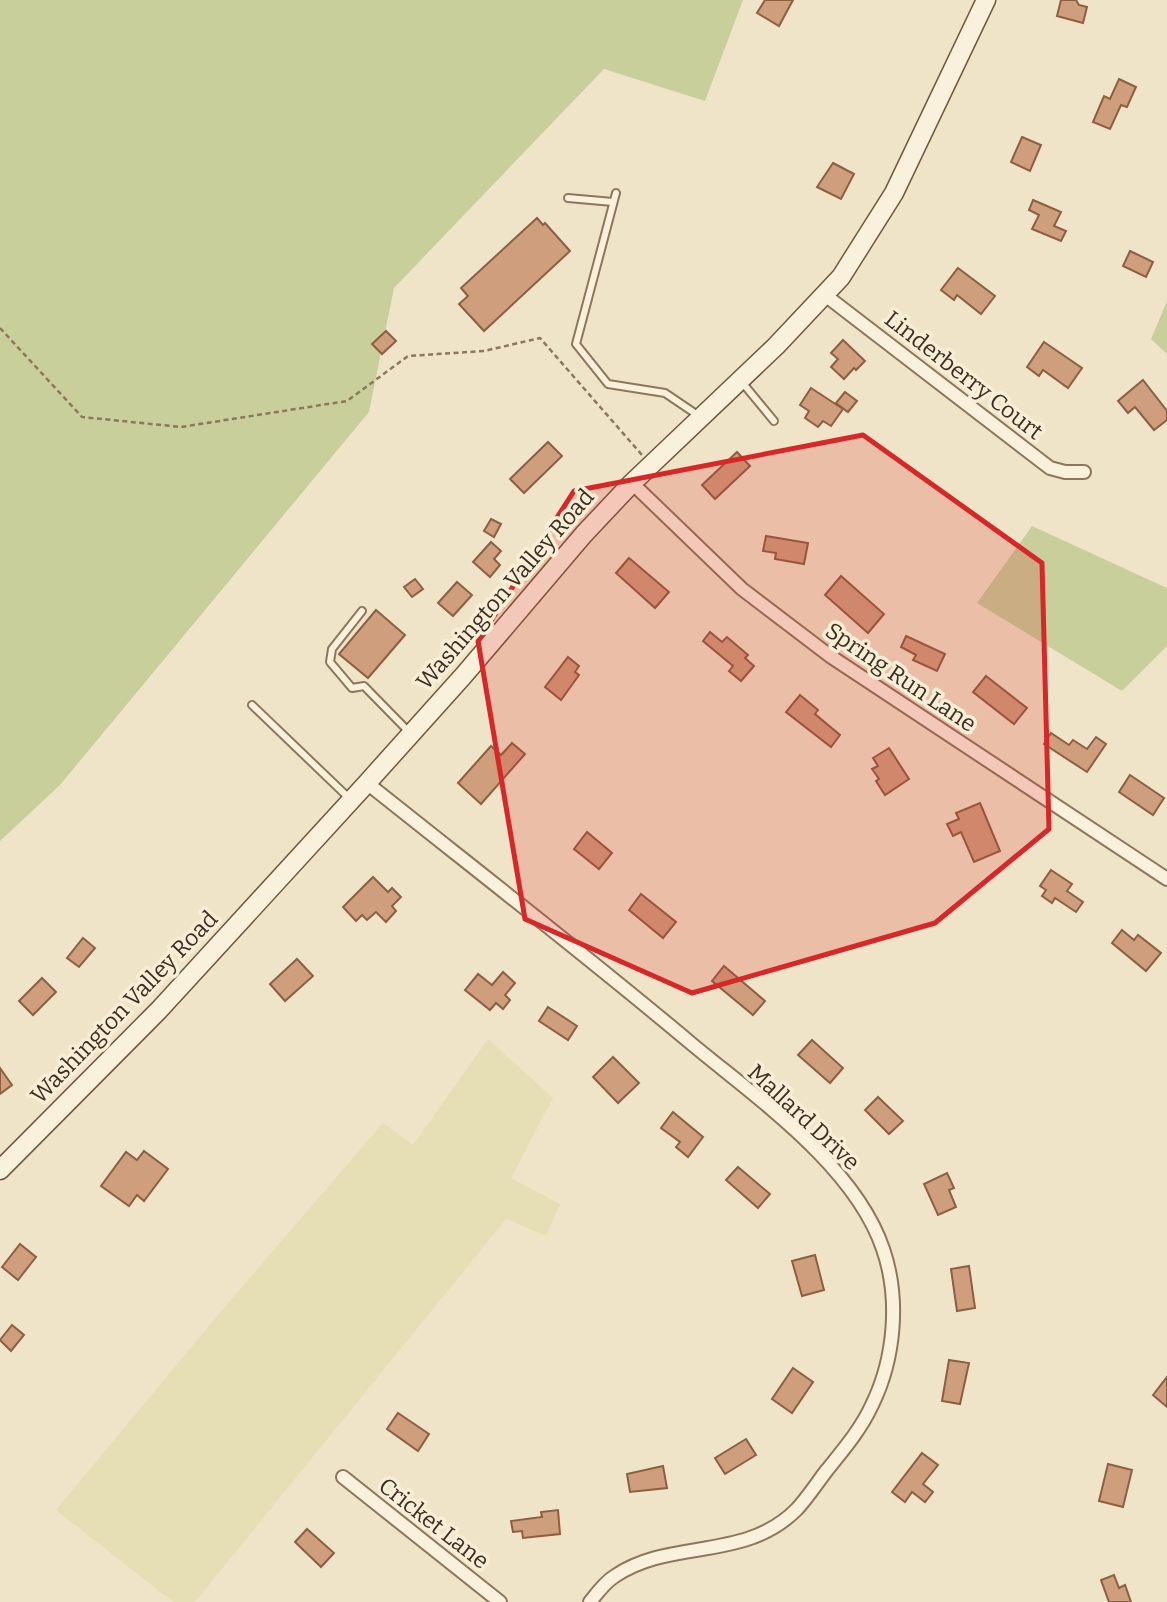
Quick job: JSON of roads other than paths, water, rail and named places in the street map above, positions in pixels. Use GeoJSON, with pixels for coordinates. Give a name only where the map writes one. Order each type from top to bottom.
{"type":"FeatureCollection","features":[{"type":"Feature","properties":{"kind":"street","name":"Washington Valley Road"},"geometry":{"type":"LineString","coordinates":[[0,1170],[159,1010],[411,734],[584,534],[632,483],[825,295],[862,246],[894,193],[986,0]]}},
{"type":"Feature","properties":{"kind":"street","name":"Linderberry Court"},"geometry":{"type":"LineString","coordinates":[[825,295],[1050,468],[1065,472],[1084,472]]}},
{"type":"Feature","properties":{"kind":"street","name":"Spring Run Lane"},"geometry":{"type":"LineString","coordinates":[[632,483],[742,589],[830,656],[1167,879]]}},
{"type":"Feature","properties":{"kind":"street","name":"Mallard Drive"},"geometry":{"type":"LineString","coordinates":[[367,783],[600,967],[826,1160],[869,1215],[883,1249],[891,1282],[893,1323],[880,1387],[872,1407],[853,1438],[797,1508],[772,1529],[755,1538],[633,1566],[615,1576],[590,1602]]}},
{"type":"Feature","properties":{"kind":"street","name":"Cricket Lane"},"geometry":{"type":"LineString","coordinates":[[343,1477],[500,1602]]}},
{"type":"Feature","properties":{"kind":"lane"},"geometry":{"type":"LineString","coordinates":[[615,193],[576,344],[608,384],[666,393],[701,418]]}},
{"type":"Feature","properties":{"kind":"lane"},"geometry":{"type":"LineString","coordinates":[[568,198],[613,202]]}},
{"type":"Feature","properties":{"kind":"lane"},"geometry":{"type":"LineString","coordinates":[[740,380],[774,421]]}},
{"type":"Feature","properties":{"kind":"lane"},"geometry":{"type":"LineString","coordinates":[[362,611],[332,649],[330,662],[352,688],[364,686],[411,734]]}},
{"type":"Feature","properties":{"kind":"lane"},"geometry":{"type":"LineString","coordinates":[[252,705],[351,800]]}}]}
